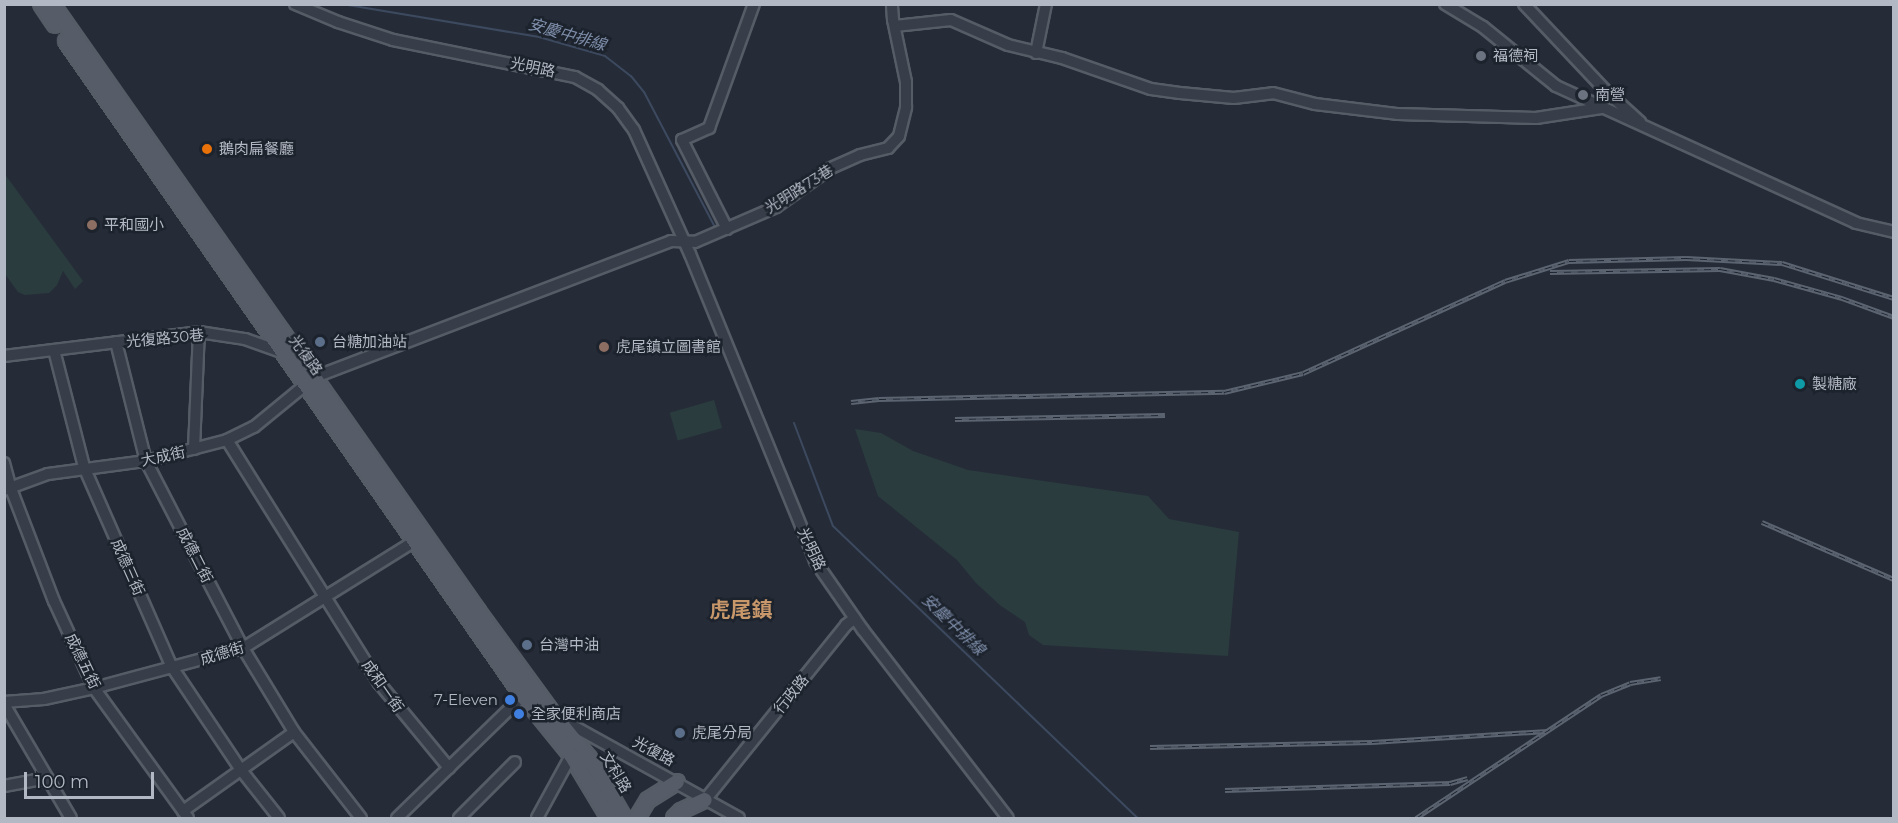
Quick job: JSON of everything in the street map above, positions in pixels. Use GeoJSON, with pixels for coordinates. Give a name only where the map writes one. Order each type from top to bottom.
{"type":"FeatureCollection","features":[{"type":"Feature","properties":{"kind":"main road","name":"光復路"},"geometry":{"type":"LineString","coordinates":[[41,4],[282,350],[311,381],[553,714]]}},
{"type":"Feature","properties":{"kind":"main road","name":"光復路"},"geometry":{"type":"LineString","coordinates":[[52,4],[311,381],[415,541],[523,696]]}},
{"type":"Feature","properties":{"kind":"main road","name":"文科路"},"geometry":{"type":"LineString","coordinates":[[523,696],[578,744],[609,819]]}},
{"type":"Feature","properties":{"kind":"main road","name":"文科路"},"geometry":{"type":"LineString","coordinates":[[553,714],[589,758],[624,819]]}},
{"type":"Feature","properties":{"kind":"main road"},"geometry":{"type":"LineString","coordinates":[[637,819],[648,800],[677,782]]}},
{"type":"Feature","properties":{"kind":"main road"},"geometry":{"type":"LineString","coordinates":[[675,819],[681,811],[705,800]]}},
{"type":"Feature","properties":{"kind":"street","name":"光明路"},"geometry":{"type":"LineString","coordinates":[[295,4],[338,22],[393,40],[575,77],[598,90],[618,108],[634,130],[728,343],[815,561],[855,618],[1008,819]]}},
{"type":"Feature","properties":{"kind":"street"},"geometry":{"type":"LineString","coordinates":[[727,229],[682,140],[709,128],[754,4]]}},
{"type":"Feature","properties":{"kind":"street","name":"光明路73巷"},"geometry":{"type":"LineString","coordinates":[[682,242],[695,242],[776,207],[831,168],[860,155],[888,148],[899,136],[906,107],[906,82],[892,4]]}},
{"type":"Feature","properties":{"kind":"street"},"geometry":{"type":"LineString","coordinates":[[1036,53],[1046,4]]}},
{"type":"Feature","properties":{"kind":"street"},"geometry":{"type":"LineString","coordinates":[[1445,4],[1483,27],[1556,86],[1856,223],[1893,232]]}},
{"type":"Feature","properties":{"kind":"street"},"geometry":{"type":"LineString","coordinates":[[1524,4],[1607,92],[1648,129]]}},
{"type":"Feature","properties":{"kind":"street"},"geometry":{"type":"LineString","coordinates":[[895,26],[951,20],[1008,45],[1062,58],[1151,89],[1234,98],[1273,93],[1315,104],[1398,114],[1524,118],[1601,108]]}},
{"type":"Feature","properties":{"kind":"street"},"geometry":{"type":"LineString","coordinates":[[311,381],[671,241],[682,242]]}},
{"type":"Feature","properties":{"kind":"street","name":"光復路30巷"},"geometry":{"type":"LineString","coordinates":[[4,356],[199,332],[245,339],[282,350]]}},
{"type":"Feature","properties":{"kind":"street"},"geometry":{"type":"LineString","coordinates":[[194,450],[199,332]]}},
{"type":"Feature","properties":{"kind":"street","name":"成德二街"},"geometry":{"type":"LineString","coordinates":[[116,342],[147,461],[243,648],[294,732],[361,819]]}},
{"type":"Feature","properties":{"kind":"street","name":"成德三街"},"geometry":{"type":"LineString","coordinates":[[54,350],[84,467],[172,667],[241,770],[279,819]]}},
{"type":"Feature","properties":{"kind":"street","name":"大成街"},"geometry":{"type":"LineString","coordinates":[[8,488],[48,474],[84,467],[147,461],[227,440],[254,427],[311,381]]}},
{"type":"Feature","properties":{"kind":"street","name":"成和一街"},"geometry":{"type":"LineString","coordinates":[[227,440],[324,599],[400,711],[449,768]]}},
{"type":"Feature","properties":{"kind":"street","name":"成德五街"},"geometry":{"type":"LineString","coordinates":[[4,463],[8,488],[54,601],[94,688],[185,815]]}},
{"type":"Feature","properties":{"kind":"street","name":"成德街"},"geometry":{"type":"LineString","coordinates":[[4,703],[44,699],[94,688],[243,648],[415,541]]}},
{"type":"Feature","properties":{"kind":"street","name":"行政路"},"geometry":{"type":"LineString","coordinates":[[705,800],[846,625],[855,618]]}},
{"type":"Feature","properties":{"kind":"street"},"geometry":{"type":"LineString","coordinates":[[397,819],[523,696]]}},
{"type":"Feature","properties":{"kind":"street","name":"光復路"},"geometry":{"type":"LineString","coordinates":[[523,696],[553,714]]}},
{"type":"Feature","properties":{"kind":"street"},"geometry":{"type":"LineString","coordinates":[[4,703],[71,819]]}},
{"type":"Feature","properties":{"kind":"street"},"geometry":{"type":"LineString","coordinates":[[185,815],[241,770],[294,732]]}},
{"type":"Feature","properties":{"kind":"street"},"geometry":{"type":"LineString","coordinates":[[537,819],[578,744]]}},
{"type":"Feature","properties":{"kind":"street","name":"光復路"},"geometry":{"type":"LineString","coordinates":[[578,744],[677,782],[739,819]]}},
{"type":"Feature","properties":{"kind":"street"},"geometry":{"type":"LineString","coordinates":[[459,819],[514,762]]}},
{"type":"Feature","properties":{"kind":"street"},"geometry":{"type":"LineString","coordinates":[[4,786],[47,778]]}},
{"type":"Feature","properties":{"kind":"shaded area"},"geometry":{"type":"Polygon","coordinates":[[[4,173],[83,281],[75,289],[63,271],[57,285],[49,293],[25,295],[18,292],[5,274],[4,173]]]}},
{"type":"Feature","properties":{"kind":"shaded area"},"geometry":{"type":"Polygon","coordinates":[[[714,400],[722,428],[678,441],[670,413],[714,400]]]}},
{"type":"Feature","properties":{"kind":"shaded area"},"geometry":{"type":"Polygon","coordinates":[[[855,429],[881,433],[913,451],[968,470],[1148,496],[1169,519],[1239,532],[1228,656],[1043,645],[1029,635],[1025,622],[1001,606],[976,583],[957,560],[878,496],[855,429]]]}},
{"type":"Feature","properties":{"kind":"waterway","name":"安慶中排線"},"geometry":{"type":"LineString","coordinates":[[342,4],[539,37],[605,56],[631,76],[644,92],[716,229]]}},
{"type":"Feature","properties":{"kind":"waterway","name":"安慶中排線"},"geometry":{"type":"LineString","coordinates":[[794,423],[833,526],[1137,818]]}},
{"type":"Feature","properties":{"kind":"railway"},"geometry":{"type":"LineString","coordinates":[[851,402],[879,399],[1224,392],[1303,373],[1505,281],[1569,261],[1686,258],[1782,263],[1894,298]]}},
{"type":"Feature","properties":{"kind":"railway"},"geometry":{"type":"LineString","coordinates":[[1550,272],[1720,269],[1774,279],[1842,298],[1894,317]]}},
{"type":"Feature","properties":{"kind":"railway"},"geometry":{"type":"LineString","coordinates":[[955,419],[1165,415]]}},
{"type":"Feature","properties":{"kind":"railway"},"geometry":{"type":"LineString","coordinates":[[1762,522],[1894,579]]}},
{"type":"Feature","properties":{"kind":"railway"},"geometry":{"type":"LineString","coordinates":[[1416,818],[1601,695],[1630,683],[1661,678]]}},
{"type":"Feature","properties":{"kind":"railway"},"geometry":{"type":"LineString","coordinates":[[1150,747],[1372,742],[1548,731]]}},
{"type":"Feature","properties":{"kind":"railway"},"geometry":{"type":"LineString","coordinates":[[1225,790],[1450,783],[1467,778]]}},
{"type":"Feature","properties":{"kind":"place","name":"福德祠"},"geometry":{"type":"Point","coordinates":[1481,56]}},
{"type":"Feature","properties":{"kind":"place","name":"南營"},"geometry":{"type":"Point","coordinates":[1583,95]}},
{"type":"Feature","properties":{"kind":"place","name":"鵝肉扁餐廳"},"geometry":{"type":"Point","coordinates":[207,149]}},
{"type":"Feature","properties":{"kind":"place","name":"平和國小"},"geometry":{"type":"Point","coordinates":[92,225]}},
{"type":"Feature","properties":{"kind":"place","name":"台糖加油站"},"geometry":{"type":"Point","coordinates":[320,342]}},
{"type":"Feature","properties":{"kind":"place","name":"虎尾鎮立圖書館"},"geometry":{"type":"Point","coordinates":[604,347]}},
{"type":"Feature","properties":{"kind":"place","name":"製糖廠"},"geometry":{"type":"Point","coordinates":[1800,384]}},
{"type":"Feature","properties":{"kind":"place","name":"台灣中油"},"geometry":{"type":"Point","coordinates":[527,645]}},
{"type":"Feature","properties":{"kind":"place","name":"7-Eleven"},"geometry":{"type":"Point","coordinates":[510,700]}},
{"type":"Feature","properties":{"kind":"place","name":"全家便利商店"},"geometry":{"type":"Point","coordinates":[519,714]}},
{"type":"Feature","properties":{"kind":"place","name":"虎尾分局"},"geometry":{"type":"Point","coordinates":[680,733]}},
{"type":"Feature","properties":{"kind":"district","name":"虎尾鎮"},"geometry":{"type":"Point","coordinates":[741,610]}}]}
